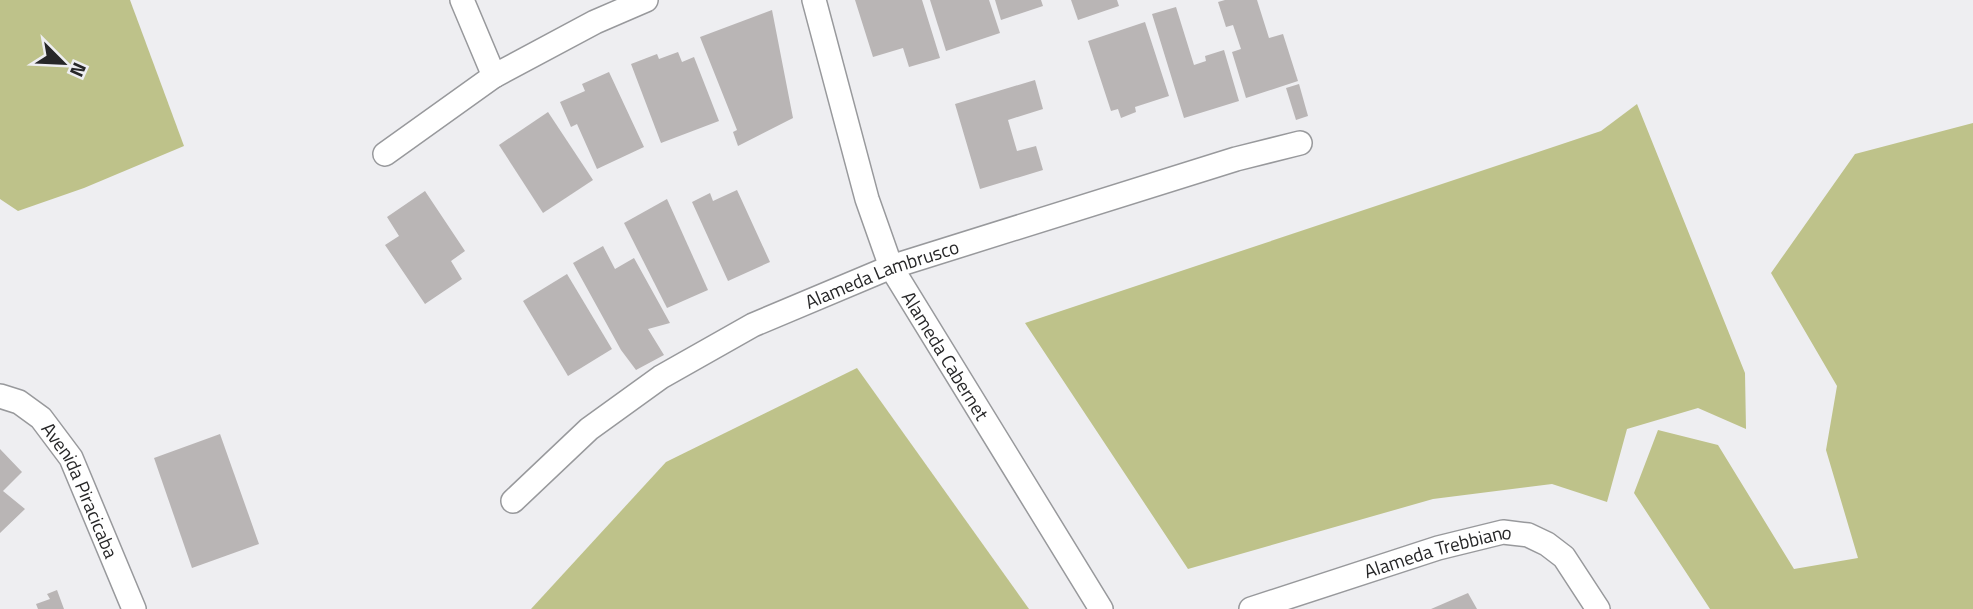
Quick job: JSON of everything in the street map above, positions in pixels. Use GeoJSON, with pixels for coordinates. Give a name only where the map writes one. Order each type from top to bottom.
{"type":"FeatureCollection","features":[{"type":"Feature","properties":{"kind":"street"},"geometry":{"type":"LineString","coordinates":[[462,0],[494,76]]}},
{"type":"Feature","properties":{"kind":"street"},"geometry":{"type":"LineString","coordinates":[[385,153],[494,76],[595,22],[646,0]]}},
{"type":"Feature","properties":{"kind":"street","name":"Alameda Cabernet"},"geometry":{"type":"LineString","coordinates":[[814,0],[867,199],[891,267],[1101,609]]}},
{"type":"Feature","properties":{"kind":"street","name":"Alameda Lambrusco"},"geometry":{"type":"LineString","coordinates":[[513,501],[589,429],[661,377],[753,325],[891,267],[1236,159],[1300,143]]}},
{"type":"Feature","properties":{"kind":"street","name":"Avenida Piracicaba"},"geometry":{"type":"LineString","coordinates":[[0,396],[19,402],[41,418],[71,457],[134,609]]}},
{"type":"Feature","properties":{"kind":"street","name":"Alameda Trebbiano"},"geometry":{"type":"LineString","coordinates":[[1251,609],[1438,548],[1503,532],[1528,535],[1547,544],[1564,557],[1598,609]]}},
{"type":"Feature","properties":{"kind":"green space"},"geometry":{"type":"Polygon","coordinates":[[[0,0],[130,0],[184,146],[84,188],[18,211],[0,199],[0,0]]]}},
{"type":"Feature","properties":{"kind":"green space"},"geometry":{"type":"Polygon","coordinates":[[[1637,104],[1745,373],[1746,429],[1698,408],[1627,429],[1607,502],[1552,484],[1433,499],[1188,569],[1025,323],[1601,131],[1637,104]]]}},
{"type":"Feature","properties":{"kind":"green space"},"geometry":{"type":"Polygon","coordinates":[[[1973,123],[1973,609],[1710,609],[1634,493],[1658,430],[1718,445],[1794,569],[1858,558],[1826,450],[1837,386],[1771,273],[1855,154],[1973,123]]]}},
{"type":"Feature","properties":{"kind":"green space"},"geometry":{"type":"Polygon","coordinates":[[[857,368],[1029,609],[531,609],[666,462],[857,368]]]}},
{"type":"Feature","properties":{"kind":"building"},"geometry":{"type":"Polygon","coordinates":[[[855,0],[922,0],[940,58],[909,67],[903,48],[873,57],[855,0]]]}},
{"type":"Feature","properties":{"kind":"building"},"geometry":{"type":"Polygon","coordinates":[[[930,0],[989,0],[1000,33],[946,51],[930,0]]]}},
{"type":"Feature","properties":{"kind":"building"},"geometry":{"type":"Polygon","coordinates":[[[995,0],[1041,0],[1043,6],[1001,20],[995,0]]]}},
{"type":"Feature","properties":{"kind":"building"},"geometry":{"type":"Polygon","coordinates":[[[1071,0],[1117,0],[1119,6],[1078,20],[1071,0]]]}},
{"type":"Feature","properties":{"kind":"building"},"geometry":{"type":"Polygon","coordinates":[[[1257,0],[1269,38],[1283,34],[1298,81],[1246,98],[1232,52],[1241,49],[1233,25],[1226,27],[1218,2],[1257,0]]]}},
{"type":"Feature","properties":{"kind":"building"},"geometry":{"type":"Polygon","coordinates":[[[1176,7],[1194,65],[1206,61],[1205,56],[1224,50],[1239,101],[1184,118],[1152,14],[1176,7]]]}},
{"type":"Feature","properties":{"kind":"building"},"geometry":{"type":"Polygon","coordinates":[[[772,10],[793,118],[738,146],[733,132],[737,130],[700,37],[772,10]]]}},
{"type":"Feature","properties":{"kind":"building"},"geometry":{"type":"Polygon","coordinates":[[[1145,22],[1169,96],[1135,107],[1136,112],[1121,118],[1118,109],[1111,111],[1088,41],[1145,22]]]}},
{"type":"Feature","properties":{"kind":"building"},"geometry":{"type":"Polygon","coordinates":[[[678,52],[682,62],[694,57],[719,121],[661,143],[631,64],[657,54],[659,59],[678,52]]]}},
{"type":"Feature","properties":{"kind":"building"},"geometry":{"type":"Polygon","coordinates":[[[609,72],[644,147],[597,169],[577,124],[571,127],[560,102],[585,91],[582,84],[609,72]]]}},
{"type":"Feature","properties":{"kind":"building"},"geometry":{"type":"Polygon","coordinates":[[[1035,80],[1043,109],[1008,120],[1017,151],[1036,146],[1043,170],[980,189],[955,104],[1035,80]]]}},
{"type":"Feature","properties":{"kind":"building"},"geometry":{"type":"Polygon","coordinates":[[[1299,84],[1308,116],[1296,120],[1286,88],[1299,84]]]}},
{"type":"Feature","properties":{"kind":"building"},"geometry":{"type":"Polygon","coordinates":[[[548,112],[593,180],[543,213],[499,145],[548,112]]]}},
{"type":"Feature","properties":{"kind":"building"},"geometry":{"type":"Polygon","coordinates":[[[737,190],[770,262],[728,281],[692,202],[710,193],[713,201],[737,190]]]}},
{"type":"Feature","properties":{"kind":"building"},"geometry":{"type":"Polygon","coordinates":[[[425,191],[465,251],[451,261],[462,279],[425,304],[385,245],[399,236],[387,217],[425,191]]]}},
{"type":"Feature","properties":{"kind":"building"},"geometry":{"type":"Polygon","coordinates":[[[667,199],[708,290],[667,308],[624,223],[667,199]]]}},
{"type":"Feature","properties":{"kind":"building"},"geometry":{"type":"Polygon","coordinates":[[[603,246],[615,269],[634,258],[670,323],[648,329],[664,355],[636,370],[621,350],[573,263],[603,246]]]}},
{"type":"Feature","properties":{"kind":"building"},"geometry":{"type":"Polygon","coordinates":[[[567,274],[612,349],[568,376],[523,301],[567,274]]]}},
{"type":"Feature","properties":{"kind":"building"},"geometry":{"type":"Polygon","coordinates":[[[220,434],[259,544],[192,568],[154,458],[220,434]]]}},
{"type":"Feature","properties":{"kind":"building"},"geometry":{"type":"Polygon","coordinates":[[[0,449],[22,472],[3,491],[25,509],[0,533],[0,449]]]}},
{"type":"Feature","properties":{"kind":"building"},"geometry":{"type":"Polygon","coordinates":[[[57,590],[64,609],[38,609],[36,604],[50,599],[47,594],[57,590]]]}},
{"type":"Feature","properties":{"kind":"building"},"geometry":{"type":"Polygon","coordinates":[[[1468,593],[1477,609],[1431,609],[1468,593]]]}}]}
